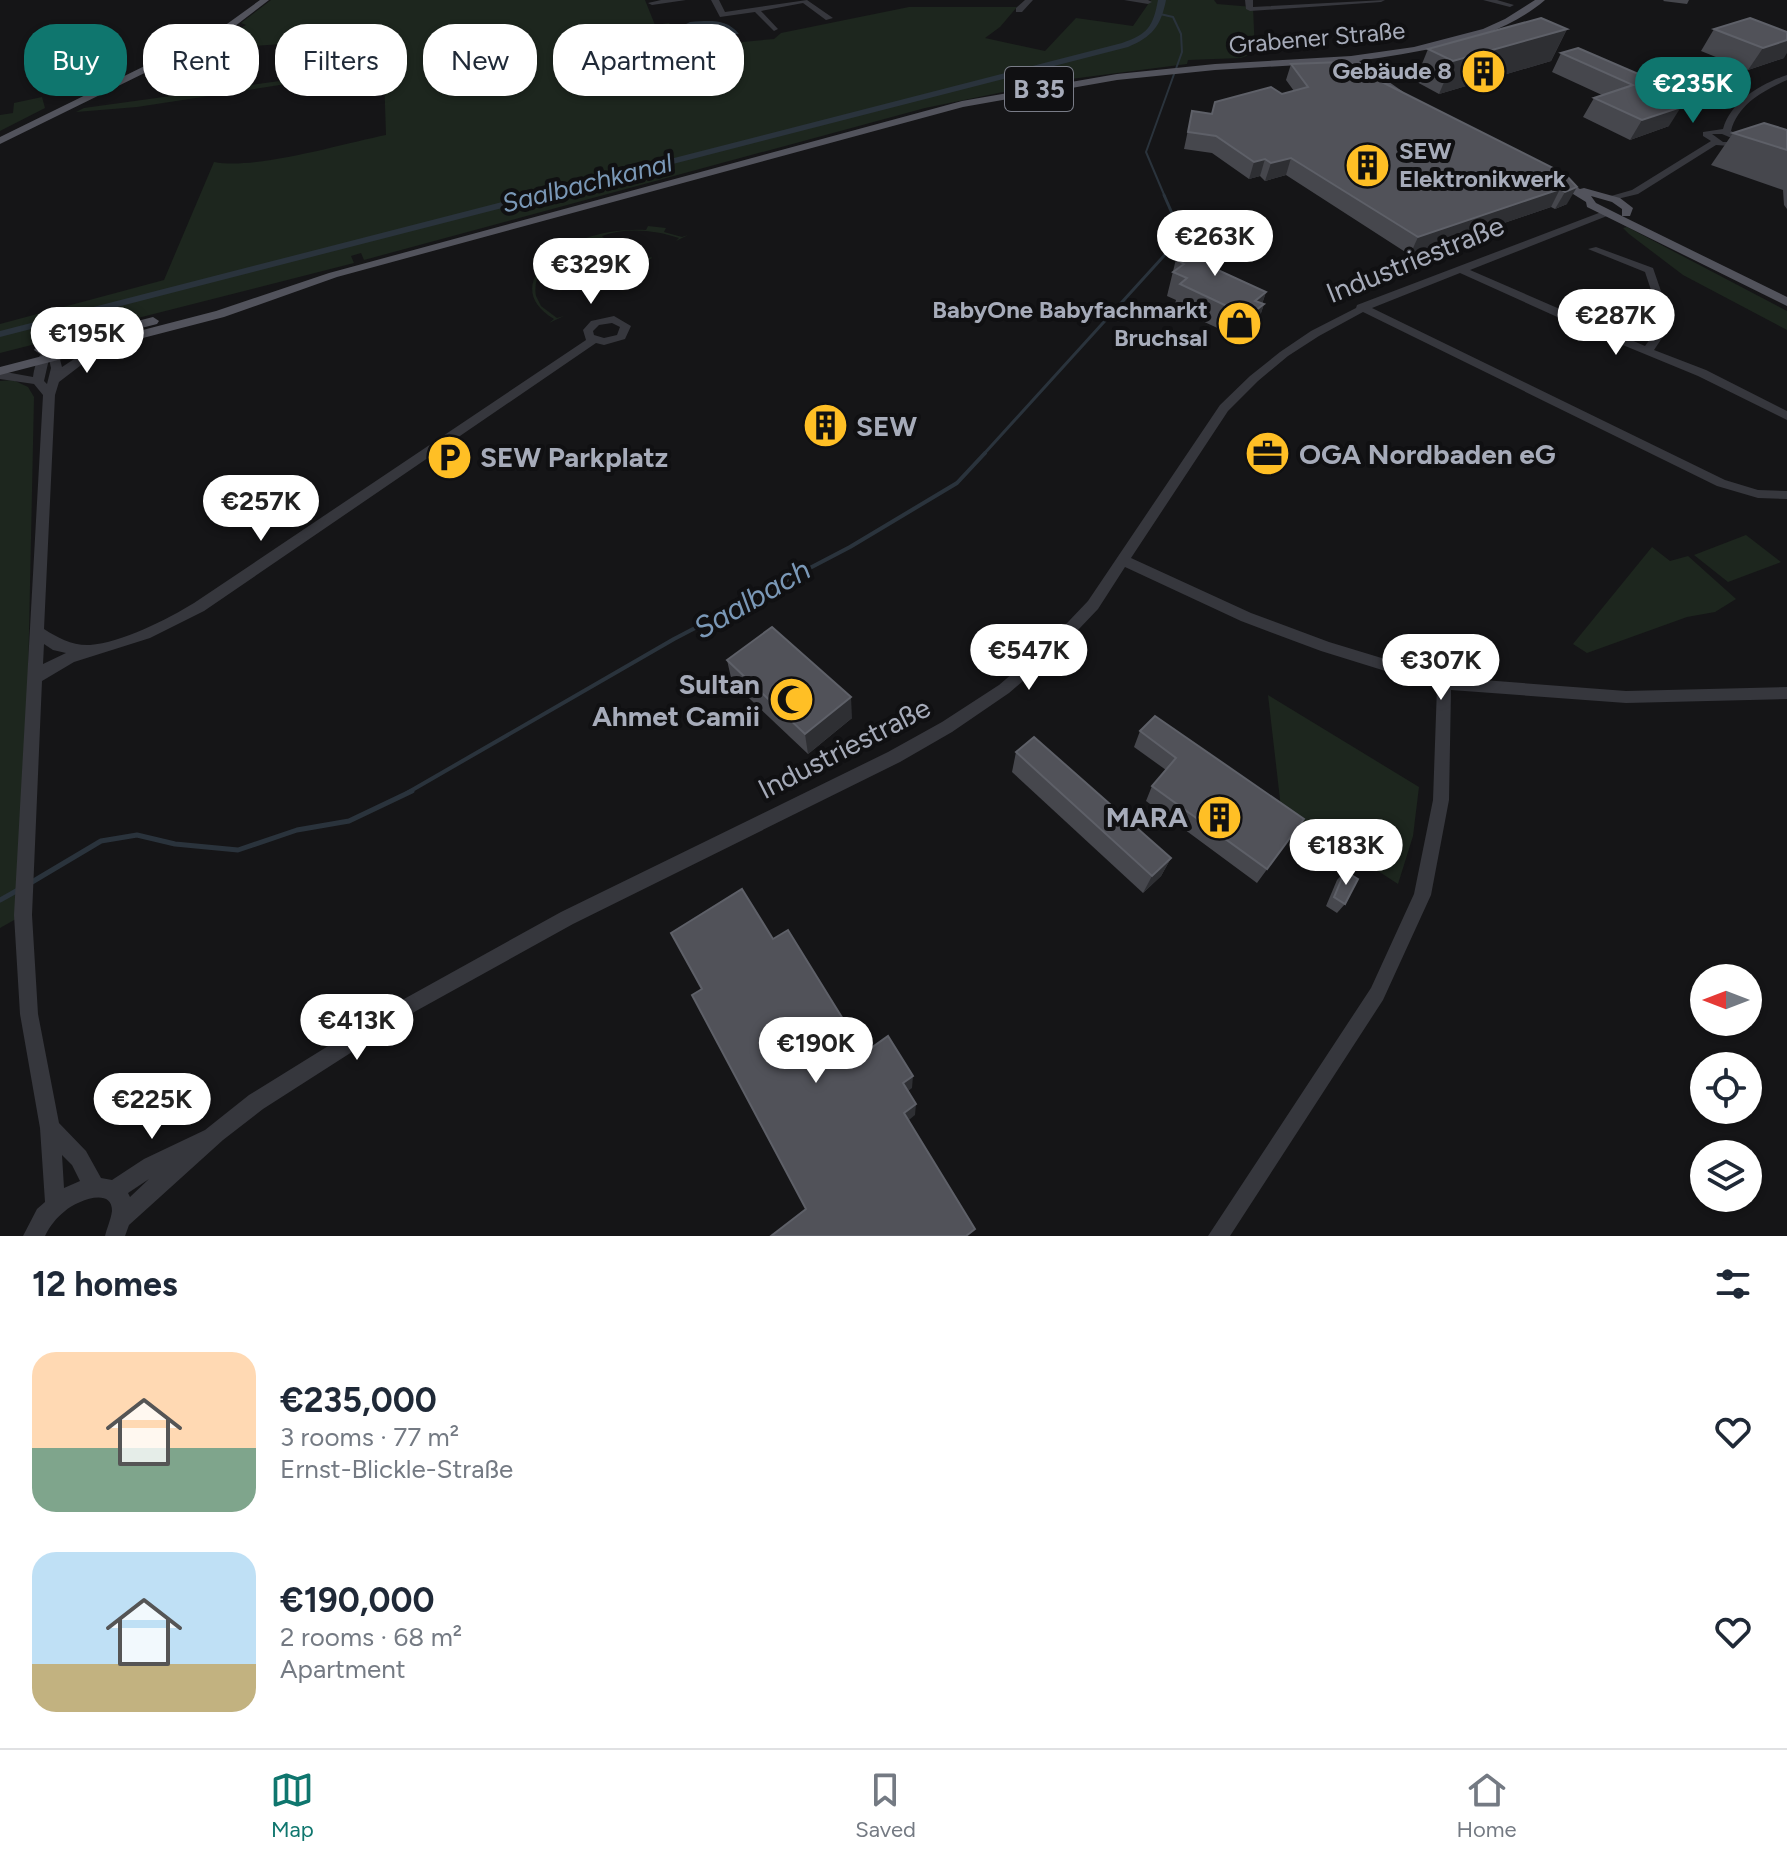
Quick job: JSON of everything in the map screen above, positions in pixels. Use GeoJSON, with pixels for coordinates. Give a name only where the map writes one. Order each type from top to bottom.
{"type":"FeatureCollection","features":[{"type":"Feature","properties":{"kind":"main road","name":"Grabener Straße"},"geometry":{"type":"LineString","coordinates":[[333,275],[962,104],[1086,81],[1182,70],[1351,59],[1414,50],[1463,38],[1508,21],[1541,0]]}},
{"type":"Feature","properties":{"kind":"main road"},"geometry":{"type":"LineString","coordinates":[[0,141],[223,31],[242,20],[262,2]]}},
{"type":"Feature","properties":{"kind":"main road"},"geometry":{"type":"LineString","coordinates":[[1351,59],[1365,72],[1409,99]]}},
{"type":"Feature","properties":{"kind":"main road","name":"B 35"},"geometry":{"type":"LineString","coordinates":[[1314,61],[1365,72]]}},
{"type":"Feature","properties":{"kind":"main road"},"geometry":{"type":"LineString","coordinates":[[1550,176],[1787,302]]}},
{"type":"Feature","properties":{"kind":"main road"},"geometry":{"type":"LineString","coordinates":[[1602,206],[1626,210],[1658,236]]}},
{"type":"Feature","properties":{"kind":"main road"},"geometry":{"type":"LineString","coordinates":[[1602,206],[1626,210]]}},
{"type":"Feature","properties":{"kind":"main road","name":"B 35"},"geometry":{"type":"LineString","coordinates":[[54,353],[101,346],[220,314],[333,275]]}},
{"type":"Feature","properties":{"kind":"main road","name":"B 35"},"geometry":{"type":"LineString","coordinates":[[41,362],[54,353],[333,275]]}},
{"type":"Feature","properties":{"kind":"main road"},"geometry":{"type":"LineString","coordinates":[[0,360],[54,353]]}},
{"type":"Feature","properties":{"kind":"main road"},"geometry":{"type":"LineString","coordinates":[[0,373],[41,362]]}},
{"type":"Feature","properties":{"kind":"street"},"geometry":{"type":"LineString","coordinates":[[652,3],[682,0]]}},
{"type":"Feature","properties":{"kind":"street"},"geometry":{"type":"LineString","coordinates":[[715,0],[723,15],[804,1],[829,18]]}},
{"type":"Feature","properties":{"kind":"street"},"geometry":{"type":"LineString","coordinates":[[1019,10],[1029,0]]}},
{"type":"Feature","properties":{"kind":"street"},"geometry":{"type":"LineString","coordinates":[[1128,0],[1148,4]]}},
{"type":"Feature","properties":{"kind":"street"},"geometry":{"type":"LineString","coordinates":[[1249,0],[1250,9],[1381,0]]}},
{"type":"Feature","properties":{"kind":"street"},"geometry":{"type":"LineString","coordinates":[[1487,0],[1510,5]]}},
{"type":"Feature","properties":{"kind":"street"},"geometry":{"type":"LineString","coordinates":[[756,9],[774,29]]}},
{"type":"Feature","properties":{"kind":"street"},"geometry":{"type":"LineString","coordinates":[[1726,132],[1728,118],[1759,89],[1787,77]]}},
{"type":"Feature","properties":{"kind":"street"},"geometry":{"type":"LineString","coordinates":[[1738,143],[1738,138],[1726,132],[1708,132],[1707,136],[1715,142],[1738,143],[1754,150]]}},
{"type":"Feature","properties":{"kind":"street"},"geometry":{"type":"LineString","coordinates":[[1626,210],[1635,192],[1715,142]]}},
{"type":"Feature","properties":{"kind":"street","name":"Industriestraße"},"geometry":{"type":"LineString","coordinates":[[118,1227],[216,1133],[288,1079],[567,918],[894,757],[1004,689],[1054,646],[1093,605],[1209,429],[1249,382],[1290,348],[1361,307],[1574,223],[1602,206],[1635,192]]}},
{"type":"Feature","properties":{"kind":"street"},"geometry":{"type":"LineString","coordinates":[[1593,249],[1649,270],[1667,323],[1647,351]]}},
{"type":"Feature","properties":{"kind":"street"},"geometry":{"type":"LineString","coordinates":[[1460,269],[1702,373],[1787,416]]}},
{"type":"Feature","properties":{"kind":"street"},"geometry":{"type":"LineString","coordinates":[[1361,307],[1721,483],[1758,494],[1787,495]]}},
{"type":"Feature","properties":{"kind":"street"},"geometry":{"type":"LineString","coordinates":[[34,679],[51,666],[168,625],[223,592],[593,340]]}},
{"type":"Feature","properties":{"kind":"street"},"geometry":{"type":"LineString","coordinates":[[55,379],[101,346]]}},
{"type":"Feature","properties":{"kind":"street"},"geometry":{"type":"LineString","coordinates":[[54,353],[55,379],[49,395],[23,898],[29,1014],[50,1128],[55,1204]]}},
{"type":"Feature","properties":{"kind":"street"},"geometry":{"type":"LineString","coordinates":[[38,381],[41,362]]}},
{"type":"Feature","properties":{"kind":"street"},"geometry":{"type":"LineString","coordinates":[[0,373],[38,381],[49,395]]}},
{"type":"Feature","properties":{"kind":"street"},"geometry":{"type":"LineString","coordinates":[[1124,561],[1259,622],[1326,647],[1444,683],[1626,697],[1787,693]]}},
{"type":"Feature","properties":{"kind":"street"},"geometry":{"type":"LineString","coordinates":[[38,632],[58,646],[92,652]]}},
{"type":"Feature","properties":{"kind":"street"},"geometry":{"type":"LineString","coordinates":[[34,679],[71,668],[108,648]]}},
{"type":"Feature","properties":{"kind":"street"},"geometry":{"type":"LineString","coordinates":[[1218,1236],[1377,994],[1422,895],[1441,800],[1444,683]]}},
{"type":"Feature","properties":{"kind":"street"},"geometry":{"type":"LineString","coordinates":[[50,1128],[104,1188]]}},
{"type":"Feature","properties":{"kind":"street","name":"Industriestraße"},"geometry":{"type":"LineString","coordinates":[[33,1236],[55,1204],[81,1188],[104,1188],[216,1133]]}},
{"type":"Feature","properties":{"kind":"street","name":"Industriestraße"},"geometry":{"type":"LineString","coordinates":[[104,1188],[121,1207],[118,1227]]}},
{"type":"Feature","properties":{"kind":"shaded area"},"geometry":{"type":"Polygon","coordinates":[[[271,0],[645,0],[655,24],[553,24],[553,96],[744,96],[744,42],[774,39],[781,33],[909,7],[1017,7],[1000,27],[985,38],[1045,51],[1076,18],[1133,26],[1151,0],[1214,0],[1217,4],[1253,7],[1255,53],[1241,58],[1188,60],[1187,64],[1063,80],[1059,77],[1058,81],[925,108],[364,260],[361,253],[351,256],[354,263],[0,353],[0,324],[164,280],[214,162],[232,164],[275,159],[386,135],[385,96],[407,96],[407,24],[275,24],[275,44],[259,46],[259,24],[241,23],[271,0]]]}},
{"type":"Feature","properties":{"kind":"shaded area"},"geometry":{"type":"Polygon","coordinates":[[[710,21],[726,24],[686,24],[710,21]]]}},
{"type":"Feature","properties":{"kind":"shaded area"},"geometry":{"type":"Polygon","coordinates":[[[275,82],[275,86],[259,88],[259,84],[275,82]]]}},
{"type":"Feature","properties":{"kind":"shaded area"},"geometry":{"type":"Polygon","coordinates":[[[171,96],[208,96],[76,112],[84,108],[171,96]]]}},
{"type":"Feature","properties":{"kind":"shaded area"},"geometry":{"type":"Polygon","coordinates":[[[42,97],[45,108],[0,131],[0,115],[13,113],[14,103],[42,97]]]}},
{"type":"Feature","properties":{"kind":"shaded area"},"geometry":{"type":"Polygon","coordinates":[[[648,226],[666,228],[664,232],[682,237],[688,235],[676,241],[679,238],[660,233],[622,231],[646,230],[648,226]]]}},
{"type":"Feature","properties":{"kind":"shaded area"},"geometry":{"type":"Polygon","coordinates":[[[1627,227],[1787,311],[1787,330],[1683,275],[1623,228],[1627,227]]]}},
{"type":"Feature","properties":{"kind":"shaded area"},"geometry":{"type":"Polygon","coordinates":[[[620,231],[602,236],[605,239],[597,244],[584,245],[583,242],[564,249],[542,268],[536,296],[541,306],[557,318],[564,316],[549,323],[554,319],[540,308],[533,296],[537,273],[545,262],[557,253],[569,245],[583,239],[620,231]]]}},
{"type":"Feature","properties":{"kind":"shaded area"},"geometry":{"type":"Polygon","coordinates":[[[651,257],[590,297],[595,293],[588,287],[588,277],[603,262],[651,257]]]}},
{"type":"Feature","properties":{"kind":"shaded area"},"geometry":{"type":"Polygon","coordinates":[[[13,380],[28,387],[34,397],[23,915],[0,928],[0,381],[13,380]]]}},
{"type":"Feature","properties":{"kind":"shaded area"},"geometry":{"type":"Polygon","coordinates":[[[1746,535],[1781,562],[1728,582],[1694,555],[1746,535]]]}},
{"type":"Feature","properties":{"kind":"shaded area"},"geometry":{"type":"Polygon","coordinates":[[[1652,547],[1670,561],[1688,556],[1736,599],[1715,612],[1687,617],[1587,653],[1573,644],[1652,547]]]}},
{"type":"Feature","properties":{"kind":"shaded area"},"geometry":{"type":"Polygon","coordinates":[[[1268,695],[1419,787],[1413,836],[1398,884],[1281,808],[1268,695]]]}},
{"type":"Feature","properties":{"kind":"building"},"geometry":{"type":"Polygon","coordinates":[[[1541,18],[1567,29],[1453,61],[1428,49],[1541,18]]]}},
{"type":"Feature","properties":{"kind":"building"},"geometry":{"type":"Polygon","coordinates":[[[1750,18],[1787,32],[1787,40],[1763,48],[1714,29],[1750,18]]]}},
{"type":"Feature","properties":{"kind":"building"},"geometry":{"type":"Polygon","coordinates":[[[1578,48],[1664,85],[1659,97],[1681,107],[1642,120],[1594,98],[1633,85],[1561,53],[1578,48]]]}},
{"type":"Feature","properties":{"kind":"building","name":"SEW Elektronikwerk"},"geometry":{"type":"Polygon","coordinates":[[[1342,62],[1565,174],[1577,187],[1565,192],[1560,189],[1418,237],[1291,158],[1271,163],[1265,159],[1254,162],[1216,136],[1188,132],[1192,111],[1212,114],[1215,102],[1271,87],[1282,94],[1308,87],[1291,64],[1342,62]]]}},
{"type":"Feature","properties":{"kind":"building"},"geometry":{"type":"Polygon","coordinates":[[[1764,123],[1787,130],[1787,150],[1733,133],[1764,123]]]}},
{"type":"Feature","properties":{"kind":"building"},"geometry":{"type":"Polygon","coordinates":[[[1194,238],[1224,251],[1209,266],[1266,292],[1255,301],[1264,304],[1252,313],[1234,305],[1231,308],[1180,284],[1187,278],[1173,272],[1184,264],[1176,259],[1194,238]]]}},
{"type":"Feature","properties":{"kind":"building","name":"Sultan Ahmet Camii"},"geometry":{"type":"Polygon","coordinates":[[[772,627],[851,697],[805,734],[727,660],[772,627]]]}},
{"type":"Feature","properties":{"kind":"building","name":"MARA"},"geometry":{"type":"Polygon","coordinates":[[[1155,716],[1304,819],[1267,869],[1152,786],[1176,758],[1140,731],[1155,716]]]}},
{"type":"Feature","properties":{"kind":"building"},"geometry":{"type":"Polygon","coordinates":[[[1034,737],[1171,858],[1152,876],[1016,752],[1034,737]]]}},
{"type":"Feature","properties":{"kind":"building"},"geometry":{"type":"Polygon","coordinates":[[[1345,871],[1358,879],[1345,904],[1334,897],[1345,871]]]}},
{"type":"Feature","properties":{"kind":"building"},"geometry":{"type":"Polygon","coordinates":[[[742,889],[773,939],[788,930],[864,1053],[888,1036],[913,1076],[903,1083],[916,1104],[904,1113],[975,1229],[966,1236],[771,1236],[806,1209],[692,995],[702,989],[671,933],[742,889]]]}},
{"type":"Feature","properties":{"kind":"waterway","name":"Saalbachkanal"},"geometry":{"type":"LineString","coordinates":[[0,334],[1125,45],[1152,30],[1162,0]]}},
{"type":"Feature","properties":{"kind":"waterway","name":"Saalbach"},"geometry":{"type":"LineString","coordinates":[[1160,14],[1173,17],[1181,34],[1182,52],[1146,152],[1165,197]]}},
{"type":"Feature","properties":{"kind":"waterway","name":"Saalbach"},"geometry":{"type":"LineString","coordinates":[[983,455],[1182,236],[1164,195]]}},
{"type":"Feature","properties":{"kind":"waterway","name":"Saalbach"},"geometry":{"type":"LineString","coordinates":[[407,793],[674,639],[850,547],[957,483],[985,453]]}},
{"type":"Feature","properties":{"kind":"waterway","name":"Saalbach"},"geometry":{"type":"LineString","coordinates":[[32,882],[101,841],[137,835],[175,844],[238,850],[297,830],[349,821],[412,791]]}},
{"type":"Feature","properties":{"kind":"waterway","name":"Saalbach"},"geometry":{"type":"LineString","coordinates":[[0,900],[18,890]]}},
{"type":"Feature","properties":{"kind":"place","name":"Gebäude 8"},"geometry":{"type":"Point","coordinates":[1483,71]}},
{"type":"Feature","properties":{"kind":"place","name":"SEW Elektronikwerk"},"geometry":{"type":"Point","coordinates":[1368,165]}},
{"type":"Feature","properties":{"kind":"place","name":"BabyOne Babyfachmarkt Bruchsal"},"geometry":{"type":"Point","coordinates":[1239,324]}},
{"type":"Feature","properties":{"kind":"place","name":"SEW"},"geometry":{"type":"Point","coordinates":[825,426]}},
{"type":"Feature","properties":{"kind":"place","name":"OGA Nordbaden eG"},"geometry":{"type":"Point","coordinates":[1268,454]}},
{"type":"Feature","properties":{"kind":"place","name":"SEW Parkplatz"},"geometry":{"type":"Point","coordinates":[449,457]}},
{"type":"Feature","properties":{"kind":"place","name":"Sultan Ahmet Camii"},"geometry":{"type":"Point","coordinates":[791,700]}},
{"type":"Feature","properties":{"kind":"place","name":"MARA"},"geometry":{"type":"Point","coordinates":[1219,817]}}]}
